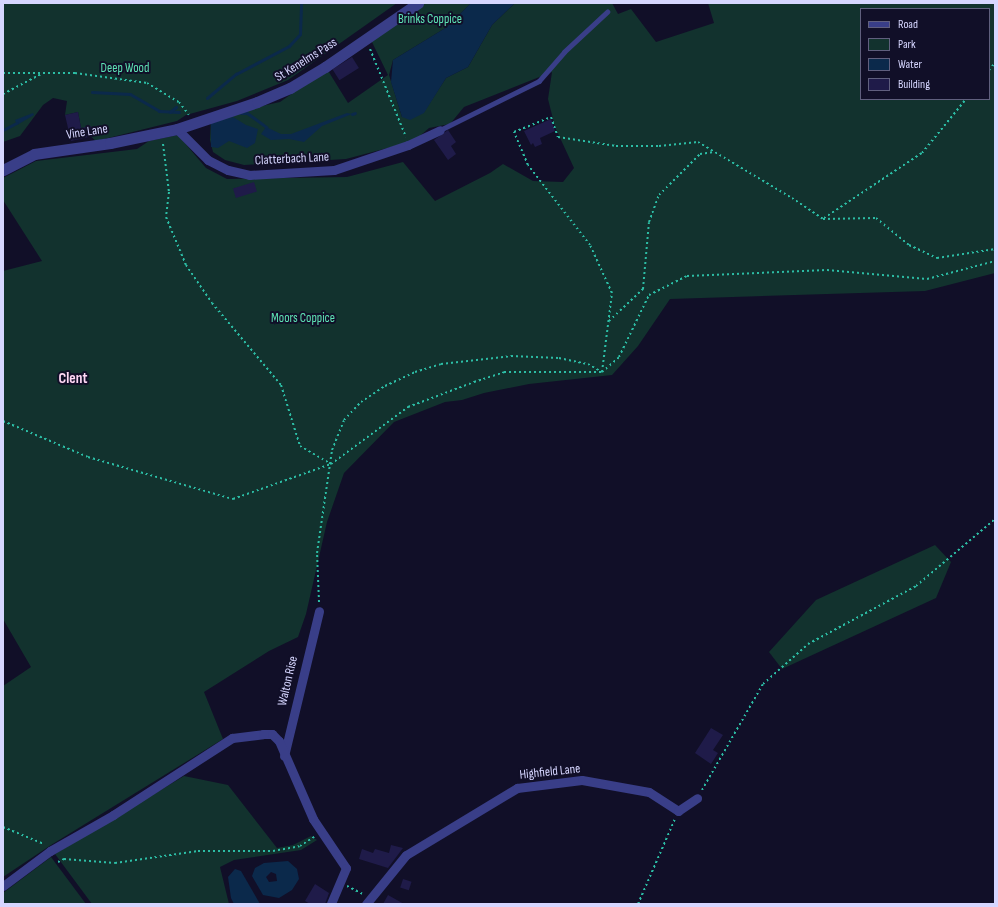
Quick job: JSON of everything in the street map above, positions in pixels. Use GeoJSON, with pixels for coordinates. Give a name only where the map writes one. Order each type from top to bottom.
{"type":"FeatureCollection","features":[{"type":"Feature","properties":{"kind":"street","name":"St Kenelms Pass"},"geometry":{"type":"LineString","coordinates":[[180,133],[193,122],[290,88],[418,3]]}},
{"type":"Feature","properties":{"kind":"street","name":"Clatterbach Lane"},"geometry":{"type":"LineString","coordinates":[[180,133],[208,160],[228,170],[249,175],[334,170],[408,145],[440,130]]}},
{"type":"Feature","properties":{"kind":"street","name":"Vine Lane"},"geometry":{"type":"LineString","coordinates":[[3,170],[34,154],[180,133]]}},
{"type":"Feature","properties":{"kind":"street","name":"Walton Rise"},"geometry":{"type":"LineString","coordinates":[[284,757],[319,611]]}},
{"type":"Feature","properties":{"kind":"street"},"geometry":{"type":"LineString","coordinates":[[3,886],[50,851],[113,815],[232,738],[272,734],[279,741],[284,757],[312,819],[346,868],[342,884],[331,904]]}},
{"type":"Feature","properties":{"kind":"street","name":"Highfield Lane"},"geometry":{"type":"LineString","coordinates":[[368,901],[406,855],[517,788],[582,780],[649,792],[678,811]]}},
{"type":"Feature","properties":{"kind":"street"},"geometry":{"type":"LineString","coordinates":[[678,811],[697,798]]}},
{"type":"Feature","properties":{"kind":"lane"},"geometry":{"type":"LineString","coordinates":[[440,130],[539,81],[564,52],[607,12]]}},
{"type":"Feature","properties":{"kind":"path"},"geometry":{"type":"LineString","coordinates":[[365,39],[380,68],[408,145]]}},
{"type":"Feature","properties":{"kind":"path"},"geometry":{"type":"LineString","coordinates":[[3,94],[44,72]]}},
{"type":"Feature","properties":{"kind":"path"},"geometry":{"type":"LineString","coordinates":[[3,73],[74,73],[147,83],[179,102],[193,122]]}},
{"type":"Feature","properties":{"kind":"path"},"geometry":{"type":"LineString","coordinates":[[823,219],[922,153],[965,100]]}},
{"type":"Feature","properties":{"kind":"path"},"geometry":{"type":"LineString","coordinates":[[602,372],[612,293],[590,245],[528,165],[514,132],[551,117],[558,137],[616,146],[698,142],[792,198],[823,219],[876,218],[909,245],[937,258],[995,248]]}},
{"type":"Feature","properties":{"kind":"path"},"geometry":{"type":"LineString","coordinates":[[180,133],[162,144],[168,192],[166,217],[186,265],[212,303],[281,384],[300,446],[331,464]]}},
{"type":"Feature","properties":{"kind":"path"},"geometry":{"type":"LineString","coordinates":[[608,321],[643,289],[649,222],[659,195],[700,154],[714,152]]}},
{"type":"Feature","properties":{"kind":"path"},"geometry":{"type":"LineString","coordinates":[[3,421],[88,457],[233,499],[331,464],[408,407],[474,382],[504,372],[602,372],[619,358],[649,295],[687,276],[827,270],[927,279],[995,261]]}},
{"type":"Feature","properties":{"kind":"path"},"geometry":{"type":"LineString","coordinates":[[319,611],[317,553],[332,450],[344,420],[361,402],[415,372],[441,364],[511,356],[559,358],[588,364],[602,372]]}},
{"type":"Feature","properties":{"kind":"path"},"geometry":{"type":"LineString","coordinates":[[697,798],[763,684],[808,644],[916,586],[995,519]]}},
{"type":"Feature","properties":{"kind":"path"},"geometry":{"type":"LineString","coordinates":[[638,904],[678,811]]}},
{"type":"Feature","properties":{"kind":"path"},"geometry":{"type":"LineString","coordinates":[[3,827],[43,842],[50,851]]}},
{"type":"Feature","properties":{"kind":"path"},"geometry":{"type":"LineString","coordinates":[[58,862],[64,859],[115,863],[198,851],[273,851],[300,846],[322,832]]}},
{"type":"Feature","properties":{"kind":"path"},"geometry":{"type":"LineString","coordinates":[[342,884],[368,901]]}},
{"type":"Feature","properties":{"kind":"green space","name":"Deep Wood"},"geometry":{"type":"Polygon","coordinates":[[[3,3],[397,3],[288,80],[237,101],[186,115],[177,121],[96,141],[81,128],[78,112],[65,115],[67,101],[53,98],[43,105],[20,136],[3,142],[3,3]]]}},
{"type":"Feature","properties":{"kind":"green space"},"geometry":{"type":"Polygon","coordinates":[[[425,3],[471,3],[447,27],[393,60],[389,75],[402,117],[424,112],[446,78],[468,67],[492,25],[515,3],[612,3],[618,14],[631,9],[656,42],[714,23],[708,3],[995,3],[995,273],[925,291],[670,299],[638,346],[612,375],[529,384],[484,393],[462,400],[445,402],[394,422],[344,473],[327,522],[306,614],[298,637],[269,651],[204,692],[223,739],[51,845],[3,877],[3,686],[31,667],[3,619],[3,271],[42,261],[3,200],[3,178],[36,161],[137,149],[149,141],[178,135],[206,168],[227,179],[347,177],[403,162],[435,201],[490,173],[503,164],[533,181],[563,182],[574,168],[555,127],[548,99],[552,72],[464,107],[450,124],[429,128],[414,141],[346,159],[244,165],[225,160],[213,152],[210,140],[211,117],[280,102],[327,69],[348,103],[388,75],[371,40],[425,3]]]}},
{"type":"Feature","properties":{"kind":"green space"},"geometry":{"type":"Polygon","coordinates":[[[935,545],[951,562],[936,598],[782,669],[769,652],[816,600],[935,545]]]}},
{"type":"Feature","properties":{"kind":"green space"},"geometry":{"type":"Polygon","coordinates":[[[184,776],[228,785],[277,848],[293,845],[311,836],[317,840],[301,850],[234,860],[220,867],[229,904],[92,904],[55,854],[184,776]]]}},
{"type":"Feature","properties":{"kind":"green space"},"geometry":{"type":"Polygon","coordinates":[[[51,857],[86,904],[3,904],[3,893],[51,857]]]}},
{"type":"Feature","properties":{"kind":"water"},"geometry":{"type":"Polygon","coordinates":[[[471,3],[515,3],[492,25],[468,67],[446,78],[424,113],[410,120],[402,117],[391,82],[393,60],[447,27],[471,3]]]}},
{"type":"Feature","properties":{"kind":"water"},"geometry":{"type":"Polygon","coordinates":[[[33,113],[34,115],[17,125],[15,120],[33,113]]]}},
{"type":"Feature","properties":{"kind":"water"},"geometry":{"type":"Polygon","coordinates":[[[347,113],[352,114],[322,126],[304,142],[289,139],[271,140],[261,134],[266,127],[281,134],[291,134],[347,113]]]}},
{"type":"Feature","properties":{"kind":"water"},"geometry":{"type":"Polygon","coordinates":[[[233,117],[246,125],[258,129],[255,143],[247,148],[229,141],[218,148],[211,147],[211,123],[233,117]]]}},
{"type":"Feature","properties":{"kind":"water"},"geometry":{"type":"Polygon","coordinates":[[[288,861],[297,869],[299,879],[292,890],[279,898],[263,895],[252,876],[255,868],[264,863],[288,861]],[[271,872],[266,877],[269,882],[277,881],[276,874],[271,872]]]}},
{"type":"Feature","properties":{"kind":"water"},"geometry":{"type":"Polygon","coordinates":[[[235,869],[241,871],[260,904],[234,904],[231,898],[228,877],[235,869]]]}},
{"type":"Feature","properties":{"kind":"building"},"geometry":{"type":"Polygon","coordinates":[[[352,57],[359,68],[339,80],[332,69],[352,57]]]}},
{"type":"Feature","properties":{"kind":"building"},"geometry":{"type":"Polygon","coordinates":[[[78,112],[81,128],[91,126],[93,136],[71,141],[65,115],[78,112]]]}},
{"type":"Feature","properties":{"kind":"building"},"geometry":{"type":"Polygon","coordinates":[[[551,119],[555,131],[540,138],[542,144],[535,147],[533,143],[531,145],[524,131],[551,119]]]}},
{"type":"Feature","properties":{"kind":"building"},"geometry":{"type":"Polygon","coordinates":[[[448,130],[456,142],[451,146],[456,154],[448,160],[434,140],[448,130]]]}},
{"type":"Feature","properties":{"kind":"building"},"geometry":{"type":"Polygon","coordinates":[[[254,182],[257,192],[236,198],[233,188],[254,182]]]}},
{"type":"Feature","properties":{"kind":"building"},"geometry":{"type":"Polygon","coordinates":[[[711,728],[723,735],[713,750],[718,753],[711,764],[695,753],[711,728]]]}},
{"type":"Feature","properties":{"kind":"building"},"geometry":{"type":"Polygon","coordinates":[[[391,845],[403,848],[388,868],[359,859],[362,849],[373,853],[375,849],[389,853],[391,845]]]}},
{"type":"Feature","properties":{"kind":"building"},"geometry":{"type":"Polygon","coordinates":[[[403,879],[412,882],[409,890],[400,888],[403,879]]]}},
{"type":"Feature","properties":{"kind":"building"},"geometry":{"type":"Polygon","coordinates":[[[315,884],[329,893],[325,904],[310,904],[305,901],[315,884]]]}},
{"type":"Feature","properties":{"kind":"building"},"geometry":{"type":"Polygon","coordinates":[[[388,895],[404,904],[383,904],[388,895]]]}},
{"type":"Feature","properties":{"kind":"waterway"},"geometry":{"type":"LineString","coordinates":[[207,98],[236,74],[289,46],[300,34],[301,3]]}},
{"type":"Feature","properties":{"kind":"waterway"},"geometry":{"type":"LineString","coordinates":[[92,92],[130,94],[159,111],[179,112]]}},
{"type":"Feature","properties":{"kind":"waterway"},"geometry":{"type":"LineString","coordinates":[[170,112],[176,107]]}},
{"type":"Feature","properties":{"kind":"waterway"},"geometry":{"type":"LineString","coordinates":[[241,113],[247,113],[266,127]]}},
{"type":"Feature","properties":{"kind":"waterway"},"geometry":{"type":"LineString","coordinates":[[3,130],[16,123]]}},
{"type":"Feature","properties":{"kind":"district","name":"Clent"},"geometry":{"type":"Point","coordinates":[73,379]}},
{"type":"Feature","properties":{"kind":"park label","name":"Brinks Coppice"},"geometry":{"type":"Point","coordinates":[430,19]}},
{"type":"Feature","properties":{"kind":"park label","name":"Moors Coppice"},"geometry":{"type":"Point","coordinates":[303,318]}}]}
